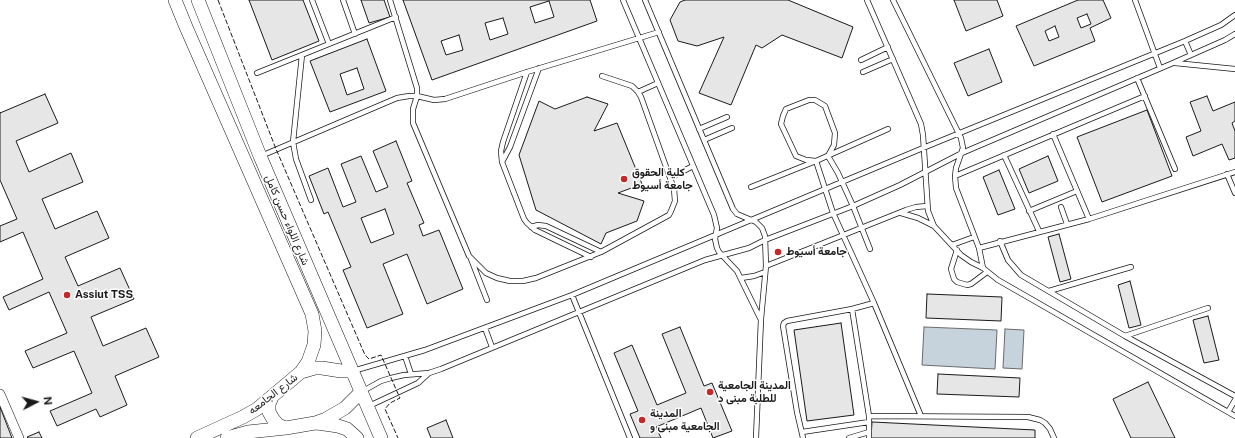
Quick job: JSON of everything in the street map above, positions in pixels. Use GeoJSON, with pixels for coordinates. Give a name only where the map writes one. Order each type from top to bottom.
{"type":"FeatureCollection","features":[{"type":"Feature","properties":{"kind":"main road","name":"شارع اللواء حسن كامل"},"geometry":{"type":"LineString","coordinates":[[176,0],[186,27],[312,314],[315,331],[314,345],[308,362],[301,372]]}},
{"type":"Feature","properties":{"kind":"main road","name":"شارع اللواء حسن كامل"},"geometry":{"type":"LineString","coordinates":[[198,0],[260,156],[381,438]]}},
{"type":"Feature","properties":{"kind":"main road"},"geometry":{"type":"LineString","coordinates":[[186,27],[206,20]]}},
{"type":"Feature","properties":{"kind":"main road","name":"شارع الجامعه"},"geometry":{"type":"LineString","coordinates":[[197,438],[257,409],[301,372],[315,368],[352,371]]}},
{"type":"Feature","properties":{"kind":"main road","name":"شارع الجامعه"},"geometry":{"type":"LineString","coordinates":[[227,438],[248,432],[315,423],[336,414],[350,404],[361,392]]}},
{"type":"Feature","properties":{"kind":"main road"},"geometry":{"type":"LineString","coordinates":[[272,397],[269,404],[269,412],[273,420],[278,425],[286,428]]}},
{"type":"Feature","properties":{"kind":"main road"},"geometry":{"type":"LineString","coordinates":[[243,417],[248,432]]}},
{"type":"Feature","properties":{"kind":"main road"},"geometry":{"type":"LineString","coordinates":[[315,423],[338,426],[347,429],[357,438]]}},
{"type":"Feature","properties":{"kind":"street"},"geometry":{"type":"LineString","coordinates":[[0,394],[19,438]]}},
{"type":"Feature","properties":{"kind":"lane"},"geometry":{"type":"LineString","coordinates":[[312,0],[329,44]]}},
{"type":"Feature","properties":{"kind":"lane"},"geometry":{"type":"LineString","coordinates":[[343,0],[355,34]]}},
{"type":"Feature","properties":{"kind":"lane"},"geometry":{"type":"LineString","coordinates":[[390,0],[416,83],[417,96],[413,109],[413,123],[470,256],[487,300]]}},
{"type":"Feature","properties":{"kind":"lane"},"geometry":{"type":"LineString","coordinates":[[623,0],[714,215],[717,225],[715,239],[716,248],[733,266],[741,278],[760,319]]}},
{"type":"Feature","properties":{"kind":"lane"},"geometry":{"type":"LineString","coordinates":[[645,0],[733,209],[737,214],[753,220],[762,228],[765,240],[766,266],[760,319],[756,438]]}},
{"type":"Feature","properties":{"kind":"lane"},"geometry":{"type":"LineString","coordinates":[[867,0],[921,124],[927,206],[934,226],[952,246],[971,262],[983,268],[1010,288],[1235,416]]}},
{"type":"Feature","properties":{"kind":"lane"},"geometry":{"type":"LineString","coordinates":[[892,0],[963,143],[962,153],[958,160],[955,176],[958,195],[979,248],[983,268]]}},
{"type":"Feature","properties":{"kind":"lane"},"geometry":{"type":"LineString","coordinates":[[1135,0],[1160,68]]}},
{"type":"Feature","properties":{"kind":"lane"},"geometry":{"type":"LineString","coordinates":[[352,371],[405,356],[572,295],[959,133],[1185,41],[1221,25],[1235,15]]}},
{"type":"Feature","properties":{"kind":"lane"},"geometry":{"type":"LineString","coordinates":[[257,73],[396,18]]}},
{"type":"Feature","properties":{"kind":"lane"},"geometry":{"type":"LineString","coordinates":[[260,156],[397,98],[417,96],[429,100],[445,99],[539,68],[658,32]]}},
{"type":"Feature","properties":{"kind":"lane"},"geometry":{"type":"LineString","coordinates":[[361,392],[381,381],[398,376],[429,373],[441,369],[705,260],[740,251],[853,206],[900,185],[962,153],[1173,63],[1235,34]]}},
{"type":"Feature","properties":{"kind":"lane"},"geometry":{"type":"LineString","coordinates":[[1185,41],[1191,55]]}},
{"type":"Feature","properties":{"kind":"lane"},"geometry":{"type":"LineString","coordinates":[[860,60],[888,47]]}},
{"type":"Feature","properties":{"kind":"lane"},"geometry":{"type":"LineString","coordinates":[[302,54],[293,142],[296,159],[311,200]]}},
{"type":"Feature","properties":{"kind":"lane"},"geometry":{"type":"LineString","coordinates":[[863,72],[893,59]]}},
{"type":"Feature","properties":{"kind":"lane"},"geometry":{"type":"LineString","coordinates":[[1173,63],[1235,69]]}},
{"type":"Feature","properties":{"kind":"lane"},"geometry":{"type":"LineString","coordinates":[[502,162],[510,147],[539,68]]}},
{"type":"Feature","properties":{"kind":"lane"},"geometry":{"type":"LineString","coordinates":[[527,72],[502,142],[502,162],[524,219],[531,227],[591,257]]}},
{"type":"Feature","properties":{"kind":"lane"},"geometry":{"type":"LineString","coordinates":[[470,256],[486,273],[497,278],[510,281],[523,281],[536,278],[591,257],[669,215],[674,206],[675,195],[638,92],[632,86],[602,76]]}},
{"type":"Feature","properties":{"kind":"lane"},"geometry":{"type":"LineString","coordinates":[[1137,78],[1175,169]]}},
{"type":"Feature","properties":{"kind":"lane"},"geometry":{"type":"LineString","coordinates":[[638,92],[658,83]]}},
{"type":"Feature","properties":{"kind":"lane"},"geometry":{"type":"LineString","coordinates":[[955,176],[1144,96]]}},
{"type":"Feature","properties":{"kind":"lane"},"geometry":{"type":"LineString","coordinates":[[816,161],[806,160],[796,156],[781,124],[786,109],[809,100],[815,100],[825,106],[835,133],[834,145],[828,156]]}},
{"type":"Feature","properties":{"kind":"lane"},"geometry":{"type":"LineString","coordinates":[[699,129],[727,117]]}},
{"type":"Feature","properties":{"kind":"lane"},"geometry":{"type":"LineString","coordinates":[[704,140],[732,128]]}},
{"type":"Feature","properties":{"kind":"lane"},"geometry":{"type":"LineString","coordinates":[[751,187],[828,156],[888,129]]}},
{"type":"Feature","properties":{"kind":"lane"},"geometry":{"type":"LineString","coordinates":[[1053,134],[1089,219]]}},
{"type":"Feature","properties":{"kind":"lane"},"geometry":{"type":"LineString","coordinates":[[1004,155],[1038,231]]}},
{"type":"Feature","properties":{"kind":"lane"},"geometry":{"type":"LineString","coordinates":[[828,156],[853,206],[870,249]]}},
{"type":"Feature","properties":{"kind":"lane"},"geometry":{"type":"LineString","coordinates":[[816,161],[833,213],[874,303],[921,416]]}},
{"type":"Feature","properties":{"kind":"lane"},"geometry":{"type":"LineString","coordinates":[[670,178],[693,166]]}},
{"type":"Feature","properties":{"kind":"lane"},"geometry":{"type":"LineString","coordinates":[[979,248],[1000,241],[1089,219],[1235,172]]}},
{"type":"Feature","properties":{"kind":"lane"},"geometry":{"type":"LineString","coordinates":[[1227,174],[1235,193]]}},
{"type":"Feature","properties":{"kind":"lane"},"geometry":{"type":"LineString","coordinates":[[1029,211],[1077,191]]}},
{"type":"Feature","properties":{"kind":"lane"},"geometry":{"type":"LineString","coordinates":[[766,266],[901,212],[916,207],[927,206]]}},
{"type":"Feature","properties":{"kind":"lane"},"geometry":{"type":"LineString","coordinates":[[1061,207],[1067,224]]}},
{"type":"Feature","properties":{"kind":"lane"},"geometry":{"type":"LineString","coordinates":[[901,212],[934,226]]}},
{"type":"Feature","properties":{"kind":"lane"},"geometry":{"type":"LineString","coordinates":[[531,227],[546,226],[601,252]]}},
{"type":"Feature","properties":{"kind":"lane"},"geometry":{"type":"LineString","coordinates":[[952,246],[974,237]]}},
{"type":"Feature","properties":{"kind":"lane"},"geometry":{"type":"LineString","coordinates":[[1000,241],[1005,254],[1021,275],[1125,336],[1235,396]]}},
{"type":"Feature","properties":{"kind":"lane"},"geometry":{"type":"LineString","coordinates":[[957,250],[951,269],[954,279],[957,282],[967,285],[971,284],[987,272]]}},
{"type":"Feature","properties":{"kind":"lane"},"geometry":{"type":"LineString","coordinates":[[1049,291],[1131,267]]}},
{"type":"Feature","properties":{"kind":"lane"},"geometry":{"type":"LineString","coordinates":[[741,278],[754,276],[765,272]]}},
{"type":"Feature","properties":{"kind":"lane"},"geometry":{"type":"LineString","coordinates":[[572,295],[630,438]]}},
{"type":"Feature","properties":{"kind":"lane"},"geometry":{"type":"LineString","coordinates":[[803,438],[783,326],[784,324],[787,321],[852,309],[874,303]]}},
{"type":"Feature","properties":{"kind":"lane"},"geometry":{"type":"LineString","coordinates":[[1125,336],[1208,308]]}},
{"type":"Feature","properties":{"kind":"lane"},"geometry":{"type":"LineString","coordinates":[[852,309],[869,416],[869,438]]}},
{"type":"Feature","properties":{"kind":"lane"},"geometry":{"type":"LineString","coordinates":[[485,328],[492,347]]}},
{"type":"Feature","properties":{"kind":"lane"},"geometry":{"type":"LineString","coordinates":[[405,356],[411,374]]}},
{"type":"Feature","properties":{"kind":"lane"},"geometry":{"type":"LineString","coordinates":[[368,407],[418,383],[429,373]]}},
{"type":"Feature","properties":{"kind":"lane"},"geometry":{"type":"LineString","coordinates":[[1228,412],[1235,400]]}},
{"type":"Feature","properties":{"kind":"lane"},"geometry":{"type":"LineString","coordinates":[[869,416],[1034,418],[1040,420],[1048,426],[1054,438]]}},
{"type":"Feature","properties":{"kind":"lane"},"geometry":{"type":"LineString","coordinates":[[802,432],[869,422]]}},
{"type":"Feature","properties":{"kind":"lane"},"geometry":{"type":"LineString","coordinates":[[849,438],[869,432]]}},
{"type":"Feature","properties":{"kind":"shaded area"},"geometry":{"type":"Polygon","coordinates":[[[924,327],[997,330],[995,369],[922,365],[924,327]]]}},
{"type":"Feature","properties":{"kind":"shaded area"},"geometry":{"type":"Polygon","coordinates":[[[1005,329],[1024,330],[1022,369],[1003,368],[1005,329]]]}},
{"type":"Feature","properties":{"kind":"building"},"geometry":{"type":"Polygon","coordinates":[[[249,0],[303,0],[319,41],[272,60],[249,0]]]}},
{"type":"Feature","properties":{"kind":"building"},"geometry":{"type":"Polygon","coordinates":[[[361,0],[384,0],[390,17],[369,23],[361,0]]]}},
{"type":"Feature","properties":{"kind":"building"},"geometry":{"type":"Polygon","coordinates":[[[403,0],[590,0],[597,21],[432,80],[403,0]],[[549,1],[530,7],[535,23],[554,17],[549,1]],[[503,18],[485,23],[490,40],[508,34],[503,18]],[[459,35],[441,41],[446,55],[463,50],[459,35]]]}},
{"type":"Feature","properties":{"kind":"building"},"geometry":{"type":"Polygon","coordinates":[[[685,0],[788,0],[853,27],[842,58],[782,35],[762,48],[756,45],[731,105],[699,93],[724,37],[697,46],[678,41],[670,20],[680,2],[685,0]]]}},
{"type":"Feature","properties":{"kind":"building"},"geometry":{"type":"Polygon","coordinates":[[[954,0],[997,0],[1003,16],[966,31],[954,0]]]}},
{"type":"Feature","properties":{"kind":"building"},"geometry":{"type":"Polygon","coordinates":[[[1078,0],[1103,0],[1111,18],[1090,28],[1095,41],[1034,66],[1016,26],[1078,0]],[[1087,14],[1077,18],[1081,28],[1091,24],[1087,14]],[[1055,26],[1045,31],[1049,41],[1059,37],[1055,26]]]}},
{"type":"Feature","properties":{"kind":"building"},"geometry":{"type":"Polygon","coordinates":[[[367,39],[386,91],[330,112],[310,61],[367,39]],[[357,68],[340,74],[347,95],[364,89],[357,68]]]}},
{"type":"Feature","properties":{"kind":"building"},"geometry":{"type":"Polygon","coordinates":[[[989,49],[1002,82],[968,96],[954,63],[989,49]]]}},
{"type":"Feature","properties":{"kind":"building"},"geometry":{"type":"Polygon","coordinates":[[[45,94],[58,123],[16,141],[29,172],[71,153],[83,182],[42,199],[55,229],[97,211],[109,238],[65,257],[78,286],[120,268],[134,299],[91,317],[103,346],[146,328],[159,357],[115,376],[127,405],[100,417],[96,409],[57,426],[50,411],[92,393],[74,351],[33,368],[25,351],[67,333],[49,292],[9,310],[3,297],[43,279],[23,232],[0,242],[0,226],[17,219],[0,180],[0,113],[45,94]]]}},
{"type":"Feature","properties":{"kind":"building"},"geometry":{"type":"Polygon","coordinates":[[[1207,96],[1213,111],[1235,102],[1235,121],[1232,123],[1235,131],[1235,158],[1229,160],[1222,144],[1193,156],[1186,137],[1201,131],[1190,102],[1207,96]]]}},
{"type":"Feature","properties":{"kind":"building"},"geometry":{"type":"Polygon","coordinates":[[[587,97],[608,104],[594,131],[617,123],[642,184],[618,193],[644,201],[637,221],[606,233],[601,244],[536,210],[519,155],[539,101],[555,109],[587,97]]]}},
{"type":"Feature","properties":{"kind":"building"},"geometry":{"type":"Polygon","coordinates":[[[1147,110],[1172,176],[1102,202],[1077,137],[1147,110]]]}},
{"type":"Feature","properties":{"kind":"building"},"geometry":{"type":"Polygon","coordinates":[[[396,141],[412,181],[407,183],[424,223],[419,225],[423,236],[439,230],[463,289],[427,304],[407,254],[383,264],[403,314],[367,328],[343,270],[351,267],[328,212],[324,214],[309,176],[328,168],[343,207],[356,202],[341,164],[361,156],[376,192],[388,187],[373,151],[396,141]],[[385,209],[361,218],[371,243],[394,234],[385,209]]]}},
{"type":"Feature","properties":{"kind":"building"},"geometry":{"type":"Polygon","coordinates":[[[1048,156],[1058,181],[1029,193],[1019,169],[1048,156]]]}},
{"type":"Feature","properties":{"kind":"building"},"geometry":{"type":"Polygon","coordinates":[[[999,170],[1015,209],[998,215],[983,177],[999,170]]]}},
{"type":"Feature","properties":{"kind":"building"},"geometry":{"type":"Polygon","coordinates":[[[1059,234],[1071,279],[1060,282],[1048,237],[1059,234]]]}},
{"type":"Feature","properties":{"kind":"building"},"geometry":{"type":"Polygon","coordinates":[[[1130,281],[1141,325],[1129,328],[1118,285],[1130,281]]]}},
{"type":"Feature","properties":{"kind":"building"},"geometry":{"type":"Polygon","coordinates":[[[927,294],[1002,297],[1001,321],[926,318],[927,294]]]}},
{"type":"Feature","properties":{"kind":"building"},"geometry":{"type":"Polygon","coordinates":[[[1208,316],[1219,360],[1204,363],[1193,320],[1208,316]]]}},
{"type":"Feature","properties":{"kind":"building"},"geometry":{"type":"Polygon","coordinates":[[[841,323],[854,415],[807,421],[794,330],[841,323]]]}},
{"type":"Feature","properties":{"kind":"building"},"geometry":{"type":"Polygon","coordinates":[[[680,327],[704,386],[712,383],[732,431],[713,438],[701,408],[656,427],[661,438],[640,438],[630,414],[638,411],[614,353],[632,345],[657,405],[686,393],[662,334],[680,327]]]}},
{"type":"Feature","properties":{"kind":"building"},"geometry":{"type":"Polygon","coordinates":[[[938,374],[1020,378],[1019,397],[937,394],[938,374]]]}},
{"type":"Feature","properties":{"kind":"building"},"geometry":{"type":"Polygon","coordinates":[[[1148,382],[1175,438],[1131,438],[1113,399],[1148,382]]]}},
{"type":"Feature","properties":{"kind":"building"},"geometry":{"type":"Polygon","coordinates":[[[0,407],[12,438],[0,438],[0,407]]]}},
{"type":"Feature","properties":{"kind":"building"},"geometry":{"type":"Polygon","coordinates":[[[446,420],[453,438],[431,438],[427,428],[446,420]]]}},
{"type":"Feature","properties":{"kind":"building"},"geometry":{"type":"Polygon","coordinates":[[[872,422],[1035,430],[1035,438],[871,438],[872,422]]]}},
{"type":"Feature","properties":{"kind":"building"},"geometry":{"type":"Polygon","coordinates":[[[39,432],[42,438],[27,437],[39,432]]]}},
{"type":"Feature","properties":{"kind":"fence"},"geometry":{"type":"LineString","coordinates":[[218,0],[276,149],[365,355],[369,359],[381,355],[400,398],[390,403],[385,409],[398,438]]}},
{"type":"Feature","properties":{"kind":"place","name":"كلية الحقوق جامعة أسيوط"},"geometry":{"type":"Point","coordinates":[624,179]}},
{"type":"Feature","properties":{"kind":"place","name":"جامعة أسيوط"},"geometry":{"type":"Point","coordinates":[778,252]}},
{"type":"Feature","properties":{"kind":"place","name":"Assiut TSS"},"geometry":{"type":"Point","coordinates":[67,295]}},
{"type":"Feature","properties":{"kind":"place","name":"المدينة الجامعية للطلبة مبنى د"},"geometry":{"type":"Point","coordinates":[710,392]}},
{"type":"Feature","properties":{"kind":"place","name":"المدينة الجامعية مبنى و"},"geometry":{"type":"Point","coordinates":[642,420]}}]}
